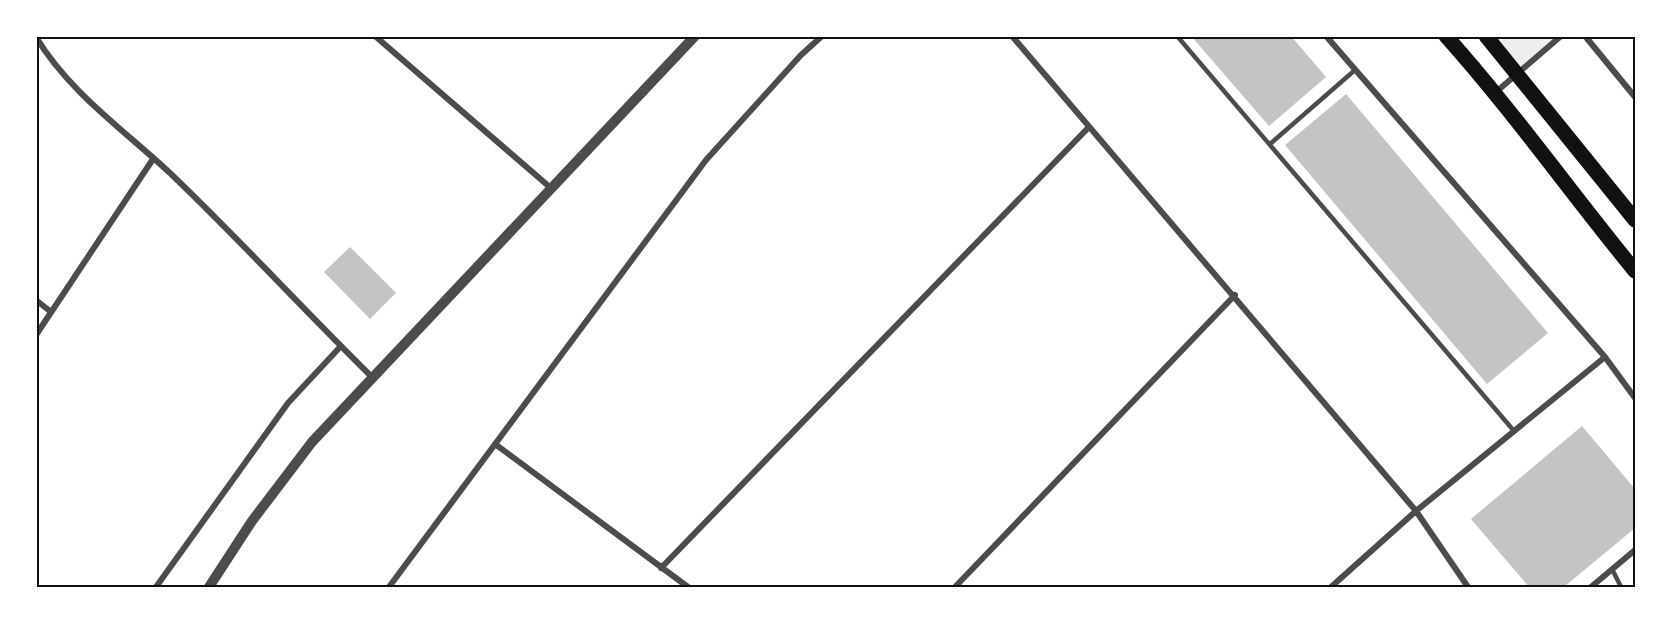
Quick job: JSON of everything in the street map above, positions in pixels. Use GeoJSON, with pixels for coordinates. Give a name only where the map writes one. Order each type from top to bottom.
{"type":"FeatureCollection","features":[{"type":"Feature","properties":{"kind":"main road"},"geometry":{"type":"LineString","coordinates":[[1446,36],[1496,92],[1574,196],[1635,271]]}},
{"type":"Feature","properties":{"kind":"main road"},"geometry":{"type":"LineString","coordinates":[[1486,36],[1635,220]]}},
{"type":"Feature","properties":{"kind":"street"},"geometry":{"type":"LineString","coordinates":[[375,36],[552,189]]}},
{"type":"Feature","properties":{"kind":"street"},"geometry":{"type":"LineString","coordinates":[[209,587],[252,521],[312,442],[695,36]]}},
{"type":"Feature","properties":{"kind":"street"},"geometry":{"type":"LineString","coordinates":[[389,587],[706,160],[801,55],[822,36]]}},
{"type":"Feature","properties":{"kind":"street"},"geometry":{"type":"LineString","coordinates":[[1012,36],[1416,511],[1468,587]]}},
{"type":"Feature","properties":{"kind":"street"},"geometry":{"type":"LineString","coordinates":[[1326,36],[1605,357],[1635,398]]}},
{"type":"Feature","properties":{"kind":"street"},"geometry":{"type":"LineString","coordinates":[[1496,92],[1516,72],[1561,36]]}},
{"type":"Feature","properties":{"kind":"street"},"geometry":{"type":"LineString","coordinates":[[1585,36],[1635,97]]}},
{"type":"Feature","properties":{"kind":"street"},"geometry":{"type":"LineString","coordinates":[[36,37],[48,58],[84,97],[153,159],[372,377]]}},
{"type":"Feature","properties":{"kind":"street"},"geometry":{"type":"LineString","coordinates":[[661,568],[1088,128]]}},
{"type":"Feature","properties":{"kind":"street"},"geometry":{"type":"LineString","coordinates":[[36,335],[153,159]]}},
{"type":"Feature","properties":{"kind":"street"},"geometry":{"type":"LineString","coordinates":[[955,587],[1234,295]]}},
{"type":"Feature","properties":{"kind":"street"},"geometry":{"type":"LineString","coordinates":[[36,300],[51,312]]}},
{"type":"Feature","properties":{"kind":"street"},"geometry":{"type":"LineString","coordinates":[[156,587],[288,403],[341,346]]}},
{"type":"Feature","properties":{"kind":"street"},"geometry":{"type":"LineString","coordinates":[[1331,587],[1416,511],[1605,357]]}},
{"type":"Feature","properties":{"kind":"street"},"geometry":{"type":"LineString","coordinates":[[495,444],[688,587]]}},
{"type":"Feature","properties":{"kind":"street"},"geometry":{"type":"LineString","coordinates":[[1591,587],[1635,550]]}},
{"type":"Feature","properties":{"kind":"lane"},"geometry":{"type":"LineString","coordinates":[[1176,36],[1514,431]]}},
{"type":"Feature","properties":{"kind":"lane"},"geometry":{"type":"LineString","coordinates":[[1270,144],[1355,70]]}},
{"type":"Feature","properties":{"kind":"lane"},"geometry":{"type":"LineString","coordinates":[[1612,569],[1621,587]]}},
{"type":"Feature","properties":{"kind":"shaded area"},"geometry":{"type":"Polygon","coordinates":[[[1486,36],[1561,36],[1516,72],[1486,36]]]}},
{"type":"Feature","properties":{"kind":"building"},"geometry":{"type":"Polygon","coordinates":[[[1191,36],[1291,36],[1326,77],[1269,126],[1191,36]]]}},
{"type":"Feature","properties":{"kind":"building"},"geometry":{"type":"Polygon","coordinates":[[[1346,94],[1548,333],[1487,384],[1285,145],[1346,94]]]}},
{"type":"Feature","properties":{"kind":"building"},"geometry":{"type":"Polygon","coordinates":[[[350,247],[396,293],[370,319],[324,272],[350,247]]]}},
{"type":"Feature","properties":{"kind":"building"},"geometry":{"type":"Polygon","coordinates":[[[1582,426],[1635,489],[1635,528],[1564,587],[1529,587],[1471,519],[1582,426]]]}}]}
